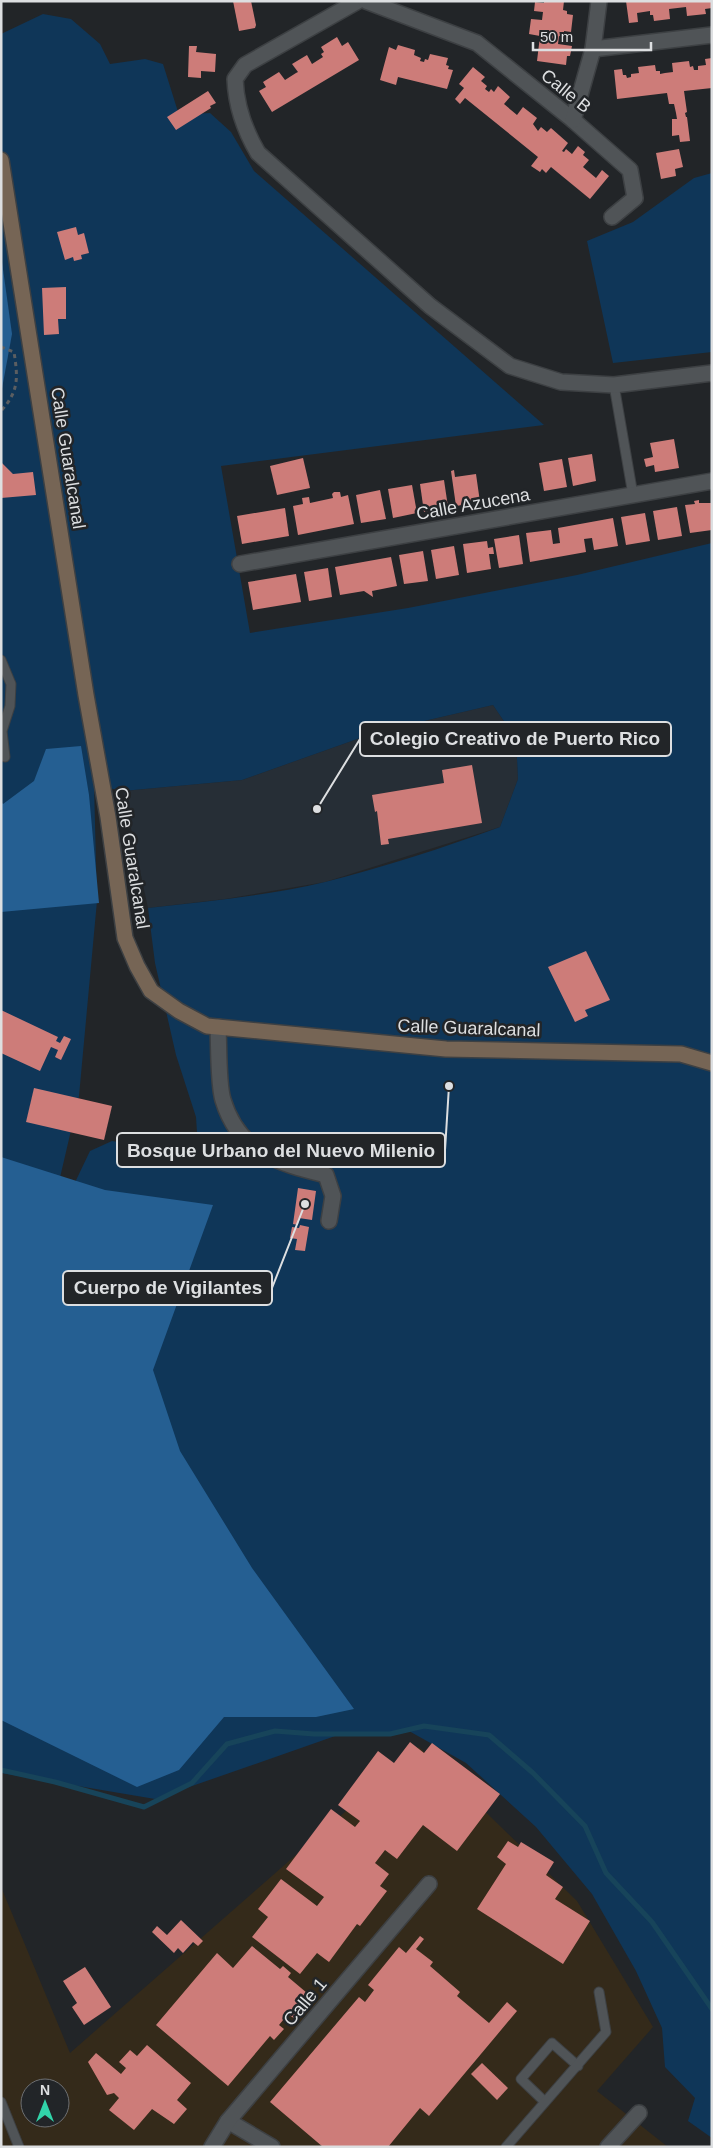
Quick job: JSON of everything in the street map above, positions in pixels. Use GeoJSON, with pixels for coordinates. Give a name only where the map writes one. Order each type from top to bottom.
{"type":"FeatureCollection","features":[{"type":"Feature","properties":{"kind":"street"},"geometry":{"type":"LineString","coordinates":[[358,1],[245,65],[235,79],[238,103],[249,138],[258,153],[430,306],[510,366],[561,382],[614,385],[712,373]]}},
{"type":"Feature","properties":{"kind":"street","name":"Calle B"},"geometry":{"type":"LineString","coordinates":[[366,1],[477,43],[573,120],[630,170],[635,198],[612,217]]}},
{"type":"Feature","properties":{"kind":"street"},"geometry":{"type":"LineString","coordinates":[[573,120],[593,49],[598,1]]}},
{"type":"Feature","properties":{"kind":"street"},"geometry":{"type":"LineString","coordinates":[[593,49],[712,35]]}},
{"type":"Feature","properties":{"kind":"street","name":"Calle Guaralcanal"},"geometry":{"type":"LineString","coordinates":[[1,160],[86,695],[108,817],[125,938],[137,966],[151,991],[179,1011],[207,1026],[446,1049],[680,1054],[712,1063]]}},
{"type":"Feature","properties":{"kind":"street","name":"Calle Azucena"},"geometry":{"type":"LineString","coordinates":[[240,564],[712,481]]}},
{"type":"Feature","properties":{"kind":"street"},"geometry":{"type":"LineString","coordinates":[[218,1027],[223,1099],[235,1130],[251,1146],[283,1164],[326,1175],[333,1196],[329,1221]]}},
{"type":"Feature","properties":{"kind":"street","name":"Calle 1"},"geometry":{"type":"LineString","coordinates":[[212,2147],[228,2121],[429,1884]]}},
{"type":"Feature","properties":{"kind":"street"},"geometry":{"type":"LineString","coordinates":[[608,2147],[639,2113]]}},
{"type":"Feature","properties":{"kind":"street"},"geometry":{"type":"LineString","coordinates":[[228,2121],[272,2147]]}},
{"type":"Feature","properties":{"kind":"lane"},"geometry":{"type":"LineString","coordinates":[[614,385],[633,494]]}},
{"type":"Feature","properties":{"kind":"lane"},"geometry":{"type":"LineString","coordinates":[[1,660],[11,684],[10,706],[2,731],[5,757]]}},
{"type":"Feature","properties":{"kind":"lane"},"geometry":{"type":"LineString","coordinates":[[506,2147],[606,2032],[599,1992]]}},
{"type":"Feature","properties":{"kind":"lane"},"geometry":{"type":"LineString","coordinates":[[545,2102],[521,2079],[552,2043],[578,2066]]}},
{"type":"Feature","properties":{"kind":"lane"},"geometry":{"type":"LineString","coordinates":[[1,2102],[19,2147]]}},
{"type":"Feature","properties":{"kind":"path"},"geometry":{"type":"LineString","coordinates":[[1,347],[14,352],[18,376],[11,400],[1,411]]}},
{"type":"Feature","properties":{"kind":"shaded area"},"geometry":{"type":"Polygon","coordinates":[[[43,14],[71,19],[100,44],[110,64],[145,59],[163,64],[179,115],[210,113],[231,132],[254,171],[544,425],[221,466],[250,633],[408,608],[577,575],[712,543],[712,2138],[688,2121],[695,2098],[665,2067],[662,2028],[636,1971],[592,1894],[536,1827],[466,1763],[409,1731],[338,1735],[155,1799],[1,1773],[1,1486],[69,1195],[90,1151],[112,1141],[155,1148],[171,1161],[198,1148],[196,1117],[176,1055],[155,963],[148,908],[237,898],[303,887],[369,870],[457,842],[500,827],[518,779],[516,739],[493,705],[377,732],[242,780],[123,791],[94,785],[97,901],[79,1096],[25,1328],[1,1345],[1,34],[43,14]]]}},
{"type":"Feature","properties":{"kind":"shaded area"},"geometry":{"type":"Polygon","coordinates":[[[712,173],[712,352],[613,363],[587,241],[633,222],[694,178],[712,173]]]}},
{"type":"Feature","properties":{"kind":"shaded area"},"geometry":{"type":"Polygon","coordinates":[[[1,255],[12,334],[1,394],[1,255]]]}},
{"type":"Feature","properties":{"kind":"shaded area"},"geometry":{"type":"Polygon","coordinates":[[[493,705],[516,739],[518,779],[500,827],[325,882],[225,899],[148,908],[123,791],[242,780],[377,732],[493,705]]]}},
{"type":"Feature","properties":{"kind":"shaded area"},"geometry":{"type":"Polygon","coordinates":[[[81,746],[89,795],[99,903],[1,912],[1,802],[3,804],[34,781],[46,749],[81,746]]]}},
{"type":"Feature","properties":{"kind":"shaded area"},"geometry":{"type":"Polygon","coordinates":[[[1,1157],[105,1190],[213,1205],[153,1370],[180,1451],[252,1568],[354,1709],[316,1717],[224,1717],[179,1770],[137,1787],[1,1720],[1,1157]]]}},
{"type":"Feature","properties":{"kind":"shaded area"},"geometry":{"type":"Polygon","coordinates":[[[419,1747],[577,1901],[653,2027],[597,2091],[668,2147],[1,2147],[1,1887],[70,2053],[419,1747]]]}},
{"type":"Feature","properties":{"kind":"building"},"geometry":{"type":"Polygon","coordinates":[[[233,1],[251,1],[255,28],[239,31],[233,1]]]}},
{"type":"Feature","properties":{"kind":"building"},"geometry":{"type":"Polygon","coordinates":[[[544,1],[564,1],[563,10],[567,11],[567,14],[573,15],[571,32],[564,31],[564,37],[559,36],[558,44],[572,46],[570,56],[567,56],[566,65],[537,61],[540,36],[529,34],[531,19],[542,20],[543,12],[534,11],[535,2],[544,3],[544,1]]]}},
{"type":"Feature","properties":{"kind":"building"},"geometry":{"type":"Polygon","coordinates":[[[626,1],[712,1],[712,8],[705,9],[706,14],[687,16],[686,7],[669,9],[670,19],[654,21],[650,11],[637,13],[638,22],[629,23],[626,1]]]}},
{"type":"Feature","properties":{"kind":"building"},"geometry":{"type":"Polygon","coordinates":[[[337,37],[342,46],[348,42],[359,60],[272,112],[259,91],[266,87],[263,82],[279,72],[285,80],[298,72],[292,64],[307,55],[312,64],[323,57],[321,54],[324,52],[321,47],[337,37]]]}},
{"type":"Feature","properties":{"kind":"building"},"geometry":{"type":"Polygon","coordinates":[[[398,45],[415,50],[414,55],[421,58],[420,61],[428,60],[430,54],[448,58],[446,65],[449,66],[448,69],[453,70],[447,89],[398,77],[396,85],[380,80],[389,47],[396,50],[398,45]]]}},
{"type":"Feature","properties":{"kind":"building"},"geometry":{"type":"Polygon","coordinates":[[[189,46],[197,46],[196,52],[216,54],[215,72],[201,71],[201,78],[188,77],[189,46]]]}},
{"type":"Feature","properties":{"kind":"building"},"geometry":{"type":"Polygon","coordinates":[[[712,58],[712,88],[684,91],[687,112],[685,113],[690,141],[680,142],[679,135],[672,136],[672,119],[677,119],[674,104],[669,104],[667,93],[617,99],[614,70],[622,69],[623,75],[626,75],[627,78],[631,77],[631,74],[639,73],[638,67],[655,65],[656,71],[660,71],[660,74],[673,72],[672,63],[689,61],[690,67],[693,66],[694,70],[698,70],[698,66],[706,65],[705,59],[712,58]]]}},
{"type":"Feature","properties":{"kind":"building"},"geometry":{"type":"Polygon","coordinates":[[[473,67],[485,77],[481,81],[487,86],[485,89],[489,92],[491,89],[494,92],[498,86],[510,97],[504,104],[517,115],[523,107],[537,118],[533,124],[538,131],[541,127],[547,132],[551,128],[568,143],[562,151],[564,152],[566,149],[572,154],[578,146],[585,152],[583,155],[589,160],[583,167],[596,178],[602,170],[609,176],[590,199],[551,167],[546,173],[542,169],[540,172],[531,166],[538,157],[465,98],[460,104],[455,99],[464,88],[459,84],[473,67]]]}},
{"type":"Feature","properties":{"kind":"building"},"geometry":{"type":"Polygon","coordinates":[[[208,91],[216,103],[176,130],[167,117],[208,91]]]}},
{"type":"Feature","properties":{"kind":"building"},"geometry":{"type":"Polygon","coordinates":[[[679,149],[683,167],[675,169],[676,176],[661,179],[656,153],[679,149]]]}},
{"type":"Feature","properties":{"kind":"building"},"geometry":{"type":"Polygon","coordinates":[[[76,227],[78,235],[84,233],[89,253],[81,255],[82,259],[74,261],[73,257],[65,260],[57,232],[76,227]]]}},
{"type":"Feature","properties":{"kind":"building"},"geometry":{"type":"Polygon","coordinates":[[[66,287],[66,319],[58,319],[59,334],[44,335],[42,288],[66,287]]]}},
{"type":"Feature","properties":{"kind":"building"},"geometry":{"type":"Polygon","coordinates":[[[674,439],[679,468],[655,472],[654,465],[646,467],[644,459],[653,457],[650,443],[674,439]]]}},
{"type":"Feature","properties":{"kind":"building"},"geometry":{"type":"Polygon","coordinates":[[[592,454],[596,481],[573,486],[568,458],[592,454]]]}},
{"type":"Feature","properties":{"kind":"building"},"geometry":{"type":"Polygon","coordinates":[[[303,458],[310,488],[277,495],[270,466],[303,458]]]}},
{"type":"Feature","properties":{"kind":"building"},"geometry":{"type":"Polygon","coordinates":[[[562,459],[567,487],[544,491],[539,463],[562,459]]]}},
{"type":"Feature","properties":{"kind":"building"},"geometry":{"type":"Polygon","coordinates":[[[1,462],[13,474],[33,472],[36,495],[1,498],[1,462]]]}},
{"type":"Feature","properties":{"kind":"building"},"geometry":{"type":"Polygon","coordinates":[[[454,470],[455,477],[476,474],[480,502],[456,506],[451,471],[454,470]]]}},
{"type":"Feature","properties":{"kind":"building"},"geometry":{"type":"Polygon","coordinates":[[[444,480],[448,507],[424,512],[420,484],[444,480]]]}},
{"type":"Feature","properties":{"kind":"building"},"geometry":{"type":"Polygon","coordinates":[[[412,485],[417,513],[393,518],[388,489],[412,485]]]}},
{"type":"Feature","properties":{"kind":"building"},"geometry":{"type":"Polygon","coordinates":[[[380,490],[386,519],[361,523],[356,495],[380,490]]]}},
{"type":"Feature","properties":{"kind":"building"},"geometry":{"type":"Polygon","coordinates":[[[340,492],[341,497],[348,495],[354,524],[298,535],[293,506],[303,504],[302,498],[309,497],[310,503],[333,498],[332,494],[340,492]]]}},
{"type":"Feature","properties":{"kind":"building"},"geometry":{"type":"Polygon","coordinates":[[[699,500],[699,503],[712,503],[712,530],[690,533],[685,505],[695,504],[694,501],[699,500]]]}},
{"type":"Feature","properties":{"kind":"building"},"geometry":{"type":"Polygon","coordinates":[[[677,507],[682,536],[658,540],[653,511],[677,507]]]}},
{"type":"Feature","properties":{"kind":"building"},"geometry":{"type":"Polygon","coordinates":[[[285,508],[289,536],[242,544],[237,516],[285,508]]]}},
{"type":"Feature","properties":{"kind":"building"},"geometry":{"type":"Polygon","coordinates":[[[645,513],[650,541],[626,545],[621,517],[645,513]]]}},
{"type":"Feature","properties":{"kind":"building"},"geometry":{"type":"Polygon","coordinates":[[[613,518],[618,546],[594,550],[592,538],[584,539],[586,552],[530,562],[526,533],[551,530],[553,544],[560,543],[558,528],[613,518]]]}},
{"type":"Feature","properties":{"kind":"building"},"geometry":{"type":"Polygon","coordinates":[[[519,535],[523,564],[499,568],[494,539],[519,535]]]}},
{"type":"Feature","properties":{"kind":"building"},"geometry":{"type":"Polygon","coordinates":[[[487,541],[488,548],[493,547],[494,554],[489,554],[491,569],[467,573],[463,544],[487,541]]]}},
{"type":"Feature","properties":{"kind":"building"},"geometry":{"type":"Polygon","coordinates":[[[454,546],[459,575],[436,579],[431,550],[454,546]]]}},
{"type":"Feature","properties":{"kind":"building"},"geometry":{"type":"Polygon","coordinates":[[[423,551],[428,581],[404,584],[399,555],[423,551]]]}},
{"type":"Feature","properties":{"kind":"building"},"geometry":{"type":"Polygon","coordinates":[[[391,557],[397,586],[372,591],[373,597],[364,591],[340,595],[335,567],[391,557]]]}},
{"type":"Feature","properties":{"kind":"building"},"geometry":{"type":"Polygon","coordinates":[[[328,568],[332,597],[309,601],[304,572],[328,568]]]}},
{"type":"Feature","properties":{"kind":"building"},"geometry":{"type":"Polygon","coordinates":[[[296,574],[301,602],[253,610],[248,582],[296,574]]]}},
{"type":"Feature","properties":{"kind":"building"},"geometry":{"type":"Polygon","coordinates":[[[472,765],[482,823],[388,839],[389,844],[381,845],[377,811],[375,812],[372,795],[444,783],[442,770],[472,765]]]}},
{"type":"Feature","properties":{"kind":"building"},"geometry":{"type":"Polygon","coordinates":[[[586,951],[610,1000],[585,1010],[588,1016],[575,1022],[548,967],[586,951]]]}},
{"type":"Feature","properties":{"kind":"building"},"geometry":{"type":"Polygon","coordinates":[[[1,1010],[58,1037],[56,1041],[60,1043],[64,1036],[71,1039],[61,1060],[55,1057],[58,1050],[51,1047],[40,1071],[1,1053],[1,1010]]]}},
{"type":"Feature","properties":{"kind":"building"},"geometry":{"type":"Polygon","coordinates":[[[34,1088],[112,1106],[104,1140],[26,1122],[34,1088]]]}},
{"type":"Feature","properties":{"kind":"building"},"geometry":{"type":"Polygon","coordinates":[[[298,1188],[316,1191],[312,1220],[299,1218],[298,1225],[293,1224],[298,1188]]]}},
{"type":"Feature","properties":{"kind":"building"},"geometry":{"type":"Polygon","coordinates":[[[300,1225],[309,1227],[305,1251],[295,1250],[297,1239],[290,1238],[292,1227],[299,1228],[300,1225]]]}},
{"type":"Feature","properties":{"kind":"building"},"geometry":{"type":"Polygon","coordinates":[[[410,1742],[424,1753],[432,1743],[500,1794],[457,1851],[423,1825],[397,1859],[385,1850],[375,1863],[389,1874],[380,1886],[387,1891],[360,1926],[357,1924],[329,1962],[317,1953],[300,1974],[252,1937],[268,1917],[258,1909],[281,1879],[317,1906],[324,1897],[286,1869],[331,1809],[355,1827],[360,1821],[338,1805],[378,1751],[394,1763],[410,1742]]]}},
{"type":"Feature","properties":{"kind":"building"},"geometry":{"type":"Polygon","coordinates":[[[508,1841],[518,1847],[521,1842],[554,1862],[546,1875],[563,1887],[555,1899],[590,1921],[563,1964],[477,1909],[506,1864],[497,1857],[508,1841]]]}},
{"type":"Feature","properties":{"kind":"building"},"geometry":{"type":"Polygon","coordinates":[[[181,1920],[203,1941],[198,1946],[193,1942],[183,1953],[178,1948],[174,1953],[152,1932],[157,1926],[167,1935],[181,1920]]]}},
{"type":"Feature","properties":{"kind":"building"},"geometry":{"type":"Polygon","coordinates":[[[420,1936],[424,1939],[416,1949],[433,1962],[430,1966],[460,1992],[457,1996],[489,2023],[507,2002],[517,2011],[429,2116],[420,2108],[388,2147],[323,2147],[270,2102],[359,1997],[365,2002],[374,1990],[368,1985],[399,1947],[406,1953],[420,1936]]]}},
{"type":"Feature","properties":{"kind":"building"},"geometry":{"type":"Polygon","coordinates":[[[252,1946],[280,1969],[283,1966],[291,1973],[288,1977],[307,1993],[298,2004],[304,2009],[295,2019],[288,2014],[279,2025],[284,2029],[274,2040],[270,2036],[228,2086],[156,2025],[217,1953],[233,1968],[252,1946]]]}},
{"type":"Feature","properties":{"kind":"building"},"geometry":{"type":"Polygon","coordinates":[[[85,1967],[111,2007],[84,2025],[72,2007],[77,2003],[63,1981],[85,1967]]]}},
{"type":"Feature","properties":{"kind":"building"},"geometry":{"type":"Polygon","coordinates":[[[147,2045],[191,2083],[177,2100],[187,2109],[174,2124],[152,2109],[134,2130],[109,2110],[119,2098],[114,2093],[107,2095],[88,2062],[96,2053],[121,2074],[126,2068],[119,2062],[130,2050],[137,2056],[147,2045]]]}},
{"type":"Feature","properties":{"kind":"building"},"geometry":{"type":"Polygon","coordinates":[[[482,2063],[508,2088],[497,2100],[471,2074],[482,2063]]]}},
{"type":"Feature","properties":{"kind":"waterway"},"geometry":{"type":"LineString","coordinates":[[1,1770],[55,1782],[144,1807],[192,1783],[227,1744],[275,1731],[314,1734],[390,1734],[424,1726],[489,1735],[533,1773],[585,1826],[606,1873],[652,1922],[712,2009]]}},
{"type":"Feature","properties":{"kind":"place","name":"Colegio Creativo de Puerto Rico"},"geometry":{"type":"Point","coordinates":[317,809]}},
{"type":"Feature","properties":{"kind":"place","name":"Bosque Urbano del Nuevo Milenio"},"geometry":{"type":"Point","coordinates":[449,1086]}},
{"type":"Feature","properties":{"kind":"place","name":"Cuerpo de Vigilantes"},"geometry":{"type":"Point","coordinates":[305,1204]}}]}
